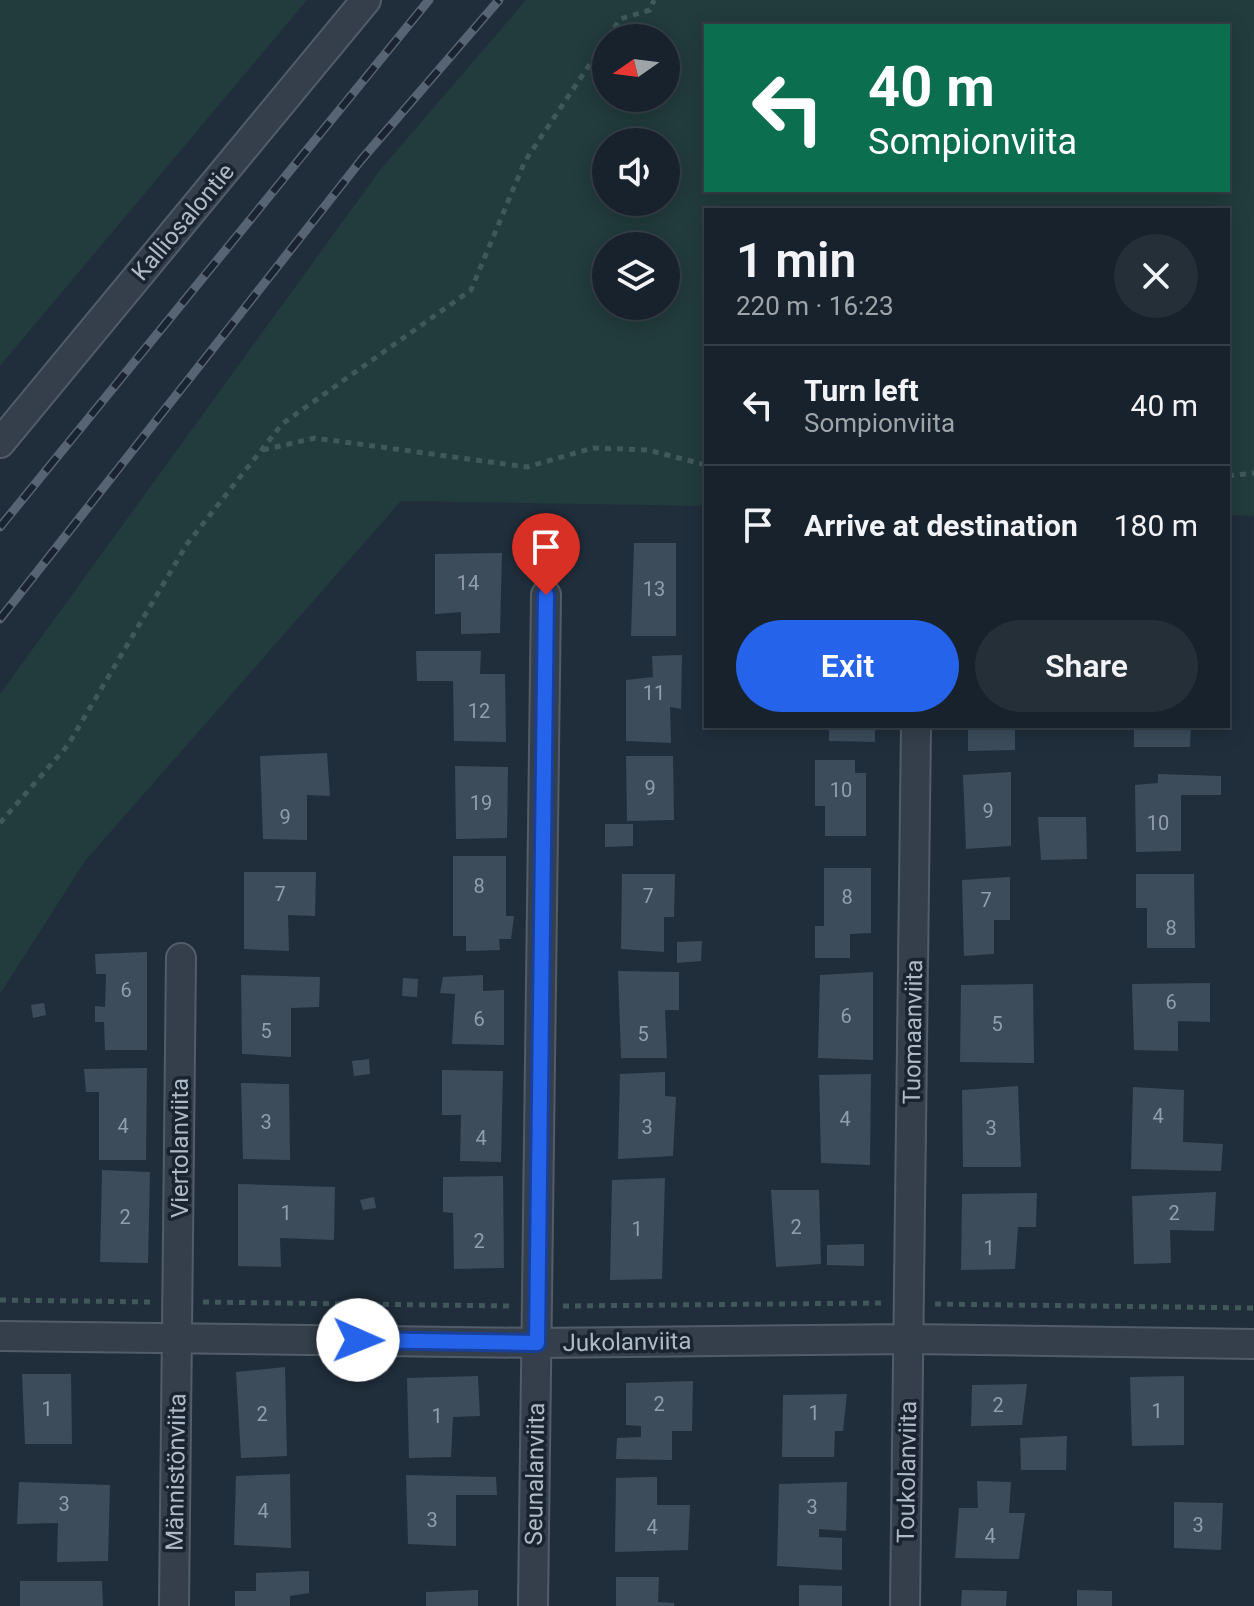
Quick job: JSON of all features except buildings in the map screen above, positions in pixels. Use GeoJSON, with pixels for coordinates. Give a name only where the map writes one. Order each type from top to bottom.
{"type":"FeatureCollection","features":[{"type":"Feature","properties":{"kind":"street","name":"Kalliosalontie"},"geometry":{"type":"LineString","coordinates":[[0,443],[366,0]]}},
{"type":"Feature","properties":{"kind":"street","name":"Seunalanviita"},"geometry":{"type":"LineString","coordinates":[[533,1606],[546,595]]}},
{"type":"Feature","properties":{"kind":"street","name":"Tuomaanviita"},"geometry":{"type":"LineString","coordinates":[[910,1339],[916,728]]}},
{"type":"Feature","properties":{"kind":"street","name":"Viertolanviita"},"geometry":{"type":"LineString","coordinates":[[179,1338],[181,958]]}},
{"type":"Feature","properties":{"kind":"street","name":"Jukolanviita"},"geometry":{"type":"LineString","coordinates":[[0,1336],[537,1343],[910,1339],[1254,1344]]}},
{"type":"Feature","properties":{"kind":"street","name":"Männistönviita"},"geometry":{"type":"LineString","coordinates":[[174,1606],[179,1338]]}},
{"type":"Feature","properties":{"kind":"street","name":"Toukolanviita"},"geometry":{"type":"LineString","coordinates":[[905,1606],[910,1339]]}},
{"type":"Feature","properties":{"kind":"path"},"geometry":{"type":"LineString","coordinates":[[617,24],[620,19],[650,10],[654,0]]}},
{"type":"Feature","properties":{"kind":"path"},"geometry":{"type":"LineString","coordinates":[[0,823],[68,745],[187,544],[282,424],[471,290],[525,161],[592,61]]}},
{"type":"Feature","properties":{"kind":"path"},"geometry":{"type":"LineString","coordinates":[[261,451],[315,438],[527,467],[593,448],[648,450],[704,464]]}},
{"type":"Feature","properties":{"kind":"path"},"geometry":{"type":"LineString","coordinates":[[1230,476],[1254,473]]}},
{"type":"Feature","properties":{"kind":"path"},"geometry":{"type":"LineString","coordinates":[[0,1300],[538,1306],[910,1303],[1254,1308]]}},
{"type":"Feature","properties":{"kind":"green space"},"geometry":{"type":"Polygon","coordinates":[[[0,0],[307,0],[0,366],[0,0]]]}},
{"type":"Feature","properties":{"kind":"green space"},"geometry":{"type":"Polygon","coordinates":[[[526,0],[1254,0],[1254,516],[1230,515],[1230,208],[704,208],[704,506],[401,501],[85,861],[0,994],[0,694],[380,170],[526,0]]]}},
{"type":"Feature","properties":{"kind":"railway"},"geometry":{"type":"LineString","coordinates":[[0,527],[429,0]]}},
{"type":"Feature","properties":{"kind":"railway"},"geometry":{"type":"LineString","coordinates":[[0,619],[362,159],[499,0]]}},
{"type":"Feature","properties":{"kind":"route"},"geometry":{"type":"LineString","coordinates":[[358,1340],[537,1343],[546,595]]}}]}
